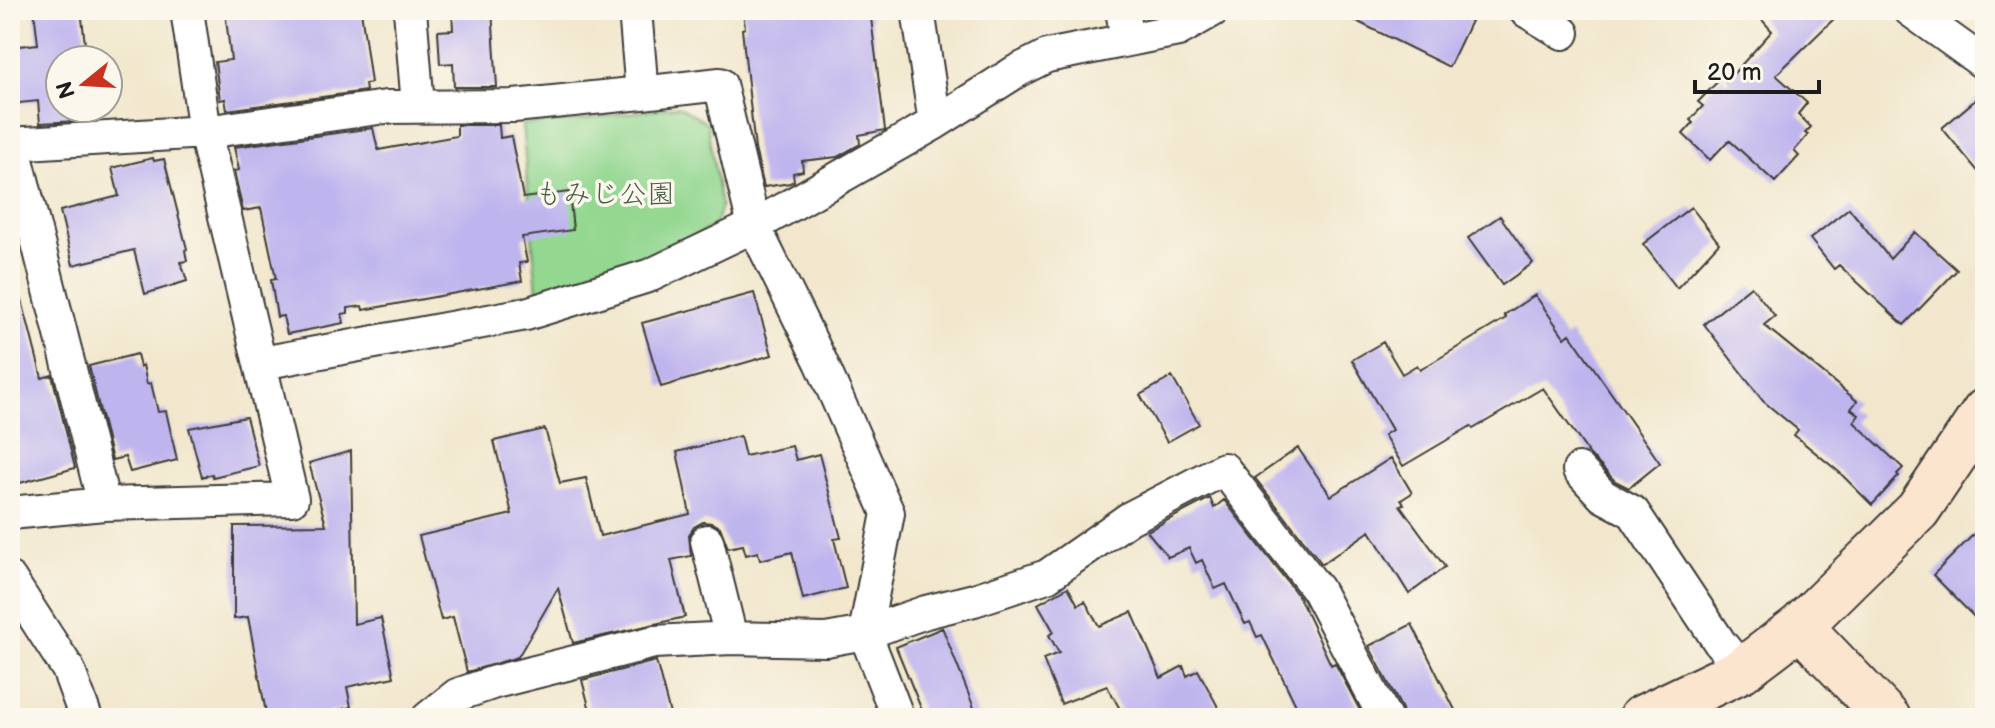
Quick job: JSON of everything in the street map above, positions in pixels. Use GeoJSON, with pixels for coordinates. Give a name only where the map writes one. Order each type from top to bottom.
{"type":"FeatureCollection","features":[{"type":"Feature","properties":{"kind":"street"},"geometry":{"type":"LineString","coordinates":[[10,513],[104,504],[292,499],[205,132],[187,10]]}},
{"type":"Feature","properties":{"kind":"street"},"geometry":{"type":"LineString","coordinates":[[410,10],[418,106]]}},
{"type":"Feature","properties":{"kind":"street"},"geometry":{"type":"LineString","coordinates":[[635,10],[642,93]]}},
{"type":"Feature","properties":{"kind":"street"},"geometry":{"type":"LineString","coordinates":[[918,10],[935,123]]}},
{"type":"Feature","properties":{"kind":"street"},"geometry":{"type":"LineString","coordinates":[[262,363],[526,314],[651,275],[754,226],[1047,56],[1124,25],[1178,30],[1213,10]]}},
{"type":"Feature","properties":{"kind":"street"},"geometry":{"type":"LineString","coordinates":[[1525,10],[1563,33]]}},
{"type":"Feature","properties":{"kind":"street"},"geometry":{"type":"LineString","coordinates":[[1910,10],[1985,64]]}},
{"type":"Feature","properties":{"kind":"street"},"geometry":{"type":"LineString","coordinates":[[104,504],[12,144],[205,132],[386,107],[514,106],[720,84],[754,226],[821,362],[888,513],[865,633],[898,718]]}},
{"type":"Feature","properties":{"kind":"street"},"geometry":{"type":"LineString","coordinates":[[1641,718],[1742,670],[1800,626],[1918,510],[1985,411]]}},
{"type":"Feature","properties":{"kind":"street"},"geometry":{"type":"LineString","coordinates":[[428,718],[457,695],[495,682],[654,642],[731,638],[826,640],[865,633],[1047,576],[1130,518],[1224,469],[1317,589],[1385,718]]}},
{"type":"Feature","properties":{"kind":"street"},"geometry":{"type":"LineString","coordinates":[[1579,470],[1603,496],[1633,512],[1720,643],[1742,670]]}},
{"type":"Feature","properties":{"kind":"street"},"geometry":{"type":"LineString","coordinates":[[707,541],[731,638]]}},
{"type":"Feature","properties":{"kind":"street"},"geometry":{"type":"LineString","coordinates":[[10,579],[68,669],[86,718]]}},
{"type":"Feature","properties":{"kind":"street"},"geometry":{"type":"LineString","coordinates":[[1800,626],[1888,718]]}},
{"type":"Feature","properties":{"kind":"green space","name":"もみじ公園"},"geometry":{"type":"Polygon","coordinates":[[[678,106],[707,123],[721,207],[715,225],[649,261],[537,292],[522,124],[567,122],[678,106]]]}},
{"type":"Feature","properties":{"kind":"building"},"geometry":{"type":"Polygon","coordinates":[[[34,10],[81,10],[85,44],[44,44],[44,123],[40,123],[38,101],[10,104],[10,47],[38,44],[34,10]]]}},
{"type":"Feature","properties":{"kind":"building"},"geometry":{"type":"Polygon","coordinates":[[[225,10],[361,10],[371,83],[365,84],[366,91],[227,110],[225,99],[220,100],[215,62],[231,60],[225,10]]]}},
{"type":"Feature","properties":{"kind":"building"},"geometry":{"type":"Polygon","coordinates":[[[452,10],[492,10],[497,87],[454,87],[453,63],[440,64],[438,31],[453,30],[452,10]]]}},
{"type":"Feature","properties":{"kind":"building"},"geometry":{"type":"Polygon","coordinates":[[[743,10],[870,10],[885,130],[859,135],[860,144],[837,157],[802,161],[803,171],[793,173],[794,181],[790,183],[764,187],[755,149],[742,29],[745,28],[743,10]]]}},
{"type":"Feature","properties":{"kind":"building"},"geometry":{"type":"Polygon","coordinates":[[[1334,10],[1449,10],[1471,21],[1449,67],[1334,10]]]}},
{"type":"Feature","properties":{"kind":"building"},"geometry":{"type":"Polygon","coordinates":[[[1753,10],[1843,10],[1776,75],[1807,103],[1798,114],[1811,127],[1794,151],[1799,156],[1775,182],[1729,140],[1710,160],[1683,134],[1693,123],[1690,120],[1703,106],[1698,102],[1722,77],[1726,82],[1772,31],[1753,10]]]}},
{"type":"Feature","properties":{"kind":"building"},"geometry":{"type":"Polygon","coordinates":[[[1985,92],[1985,180],[1942,128],[1985,92]]]}},
{"type":"Feature","properties":{"kind":"building"},"geometry":{"type":"Polygon","coordinates":[[[457,125],[499,125],[500,138],[511,136],[523,198],[569,192],[573,230],[522,237],[527,262],[519,263],[522,281],[363,310],[362,306],[348,308],[348,313],[342,314],[344,323],[287,334],[283,316],[277,317],[271,280],[276,279],[261,208],[243,211],[234,171],[239,170],[234,147],[373,128],[378,150],[457,136],[457,125]]]}},
{"type":"Feature","properties":{"kind":"building"},"geometry":{"type":"Polygon","coordinates":[[[153,158],[154,161],[164,159],[187,249],[187,261],[181,262],[187,281],[145,294],[134,250],[73,265],[60,211],[119,196],[112,168],[153,158]]]}},
{"type":"Feature","properties":{"kind":"building"},"geometry":{"type":"Polygon","coordinates":[[[1691,207],[1719,243],[1677,288],[1643,244],[1691,207]]]}},
{"type":"Feature","properties":{"kind":"building"},"geometry":{"type":"Polygon","coordinates":[[[1849,208],[1890,259],[1915,232],[1957,270],[1904,325],[1839,265],[1834,269],[1810,239],[1849,208]]]}},
{"type":"Feature","properties":{"kind":"building"},"geometry":{"type":"Polygon","coordinates":[[[1500,216],[1533,263],[1502,285],[1468,238],[1500,216]]]}},
{"type":"Feature","properties":{"kind":"building"},"geometry":{"type":"Polygon","coordinates":[[[1751,286],[1775,316],[1764,325],[1857,401],[1851,409],[1859,415],[1854,422],[1903,468],[1872,505],[1839,472],[1794,435],[1798,430],[1763,401],[1704,324],[1751,286]]]}},
{"type":"Feature","properties":{"kind":"building"},"geometry":{"type":"Polygon","coordinates":[[[754,293],[772,355],[661,387],[642,323],[754,293]]]}},
{"type":"Feature","properties":{"kind":"building"},"geometry":{"type":"Polygon","coordinates":[[[1535,295],[1565,338],[1570,334],[1660,463],[1629,488],[1615,481],[1590,455],[1543,388],[1403,466],[1384,435],[1392,430],[1352,360],[1383,342],[1402,374],[1417,365],[1420,370],[1506,318],[1504,315],[1535,295]]]}},
{"type":"Feature","properties":{"kind":"building"},"geometry":{"type":"Polygon","coordinates":[[[22,300],[42,378],[52,375],[75,468],[20,483],[19,478],[10,480],[10,302],[22,300]]]}},
{"type":"Feature","properties":{"kind":"building"},"geometry":{"type":"Polygon","coordinates":[[[137,354],[147,384],[151,383],[158,412],[166,411],[177,460],[130,472],[125,457],[112,460],[89,366],[137,354]]]}},
{"type":"Feature","properties":{"kind":"building"},"geometry":{"type":"Polygon","coordinates":[[[1172,377],[1199,424],[1167,442],[1140,395],[1172,377]]]}},
{"type":"Feature","properties":{"kind":"building"},"geometry":{"type":"Polygon","coordinates":[[[246,417],[259,466],[202,477],[189,428],[246,417]]]}},
{"type":"Feature","properties":{"kind":"building"},"geometry":{"type":"Polygon","coordinates":[[[545,429],[560,483],[586,478],[600,536],[690,514],[677,452],[740,436],[745,456],[792,446],[796,460],[819,454],[841,538],[834,539],[846,588],[803,599],[792,552],[760,560],[758,552],[746,555],[743,545],[728,548],[720,527],[703,522],[694,527],[689,535],[691,556],[671,560],[685,617],[573,643],[558,588],[518,657],[467,672],[453,617],[441,620],[419,536],[512,514],[494,441],[545,429]]]}},
{"type":"Feature","properties":{"kind":"building"},"geometry":{"type":"Polygon","coordinates":[[[1298,448],[1331,496],[1391,458],[1412,493],[1401,500],[1404,504],[1400,505],[1445,567],[1409,594],[1370,531],[1322,564],[1255,478],[1298,448]]]}},
{"type":"Feature","properties":{"kind":"building"},"geometry":{"type":"Polygon","coordinates":[[[351,451],[354,624],[381,618],[394,677],[347,687],[351,707],[305,718],[267,718],[248,617],[234,619],[234,526],[326,525],[309,463],[351,451]]]}},
{"type":"Feature","properties":{"kind":"building"},"geometry":{"type":"Polygon","coordinates":[[[1210,498],[1214,508],[1224,500],[1299,597],[1331,665],[1335,663],[1364,718],[1302,718],[1262,635],[1257,637],[1250,622],[1245,624],[1226,584],[1215,589],[1202,560],[1196,563],[1189,548],[1168,557],[1147,531],[1210,498]]]}},
{"type":"Feature","properties":{"kind":"building"},"geometry":{"type":"Polygon","coordinates":[[[1985,523],[1985,628],[1933,575],[1985,523]]]}},
{"type":"Feature","properties":{"kind":"building"},"geometry":{"type":"Polygon","coordinates":[[[1068,587],[1078,605],[1085,601],[1099,626],[1132,612],[1161,678],[1183,666],[1187,676],[1198,670],[1224,718],[1125,718],[1107,686],[1061,704],[1043,659],[1059,653],[1049,635],[1054,632],[1038,604],[1068,587]]]}},
{"type":"Feature","properties":{"kind":"building"},"geometry":{"type":"Polygon","coordinates":[[[1412,624],[1459,718],[1404,718],[1369,646],[1412,624]]]}},
{"type":"Feature","properties":{"kind":"building"},"geometry":{"type":"Polygon","coordinates":[[[942,628],[978,718],[925,718],[896,647],[942,628]]]}},
{"type":"Feature","properties":{"kind":"building"},"geometry":{"type":"Polygon","coordinates":[[[656,661],[671,718],[592,718],[582,680],[656,661]]]}}]}
